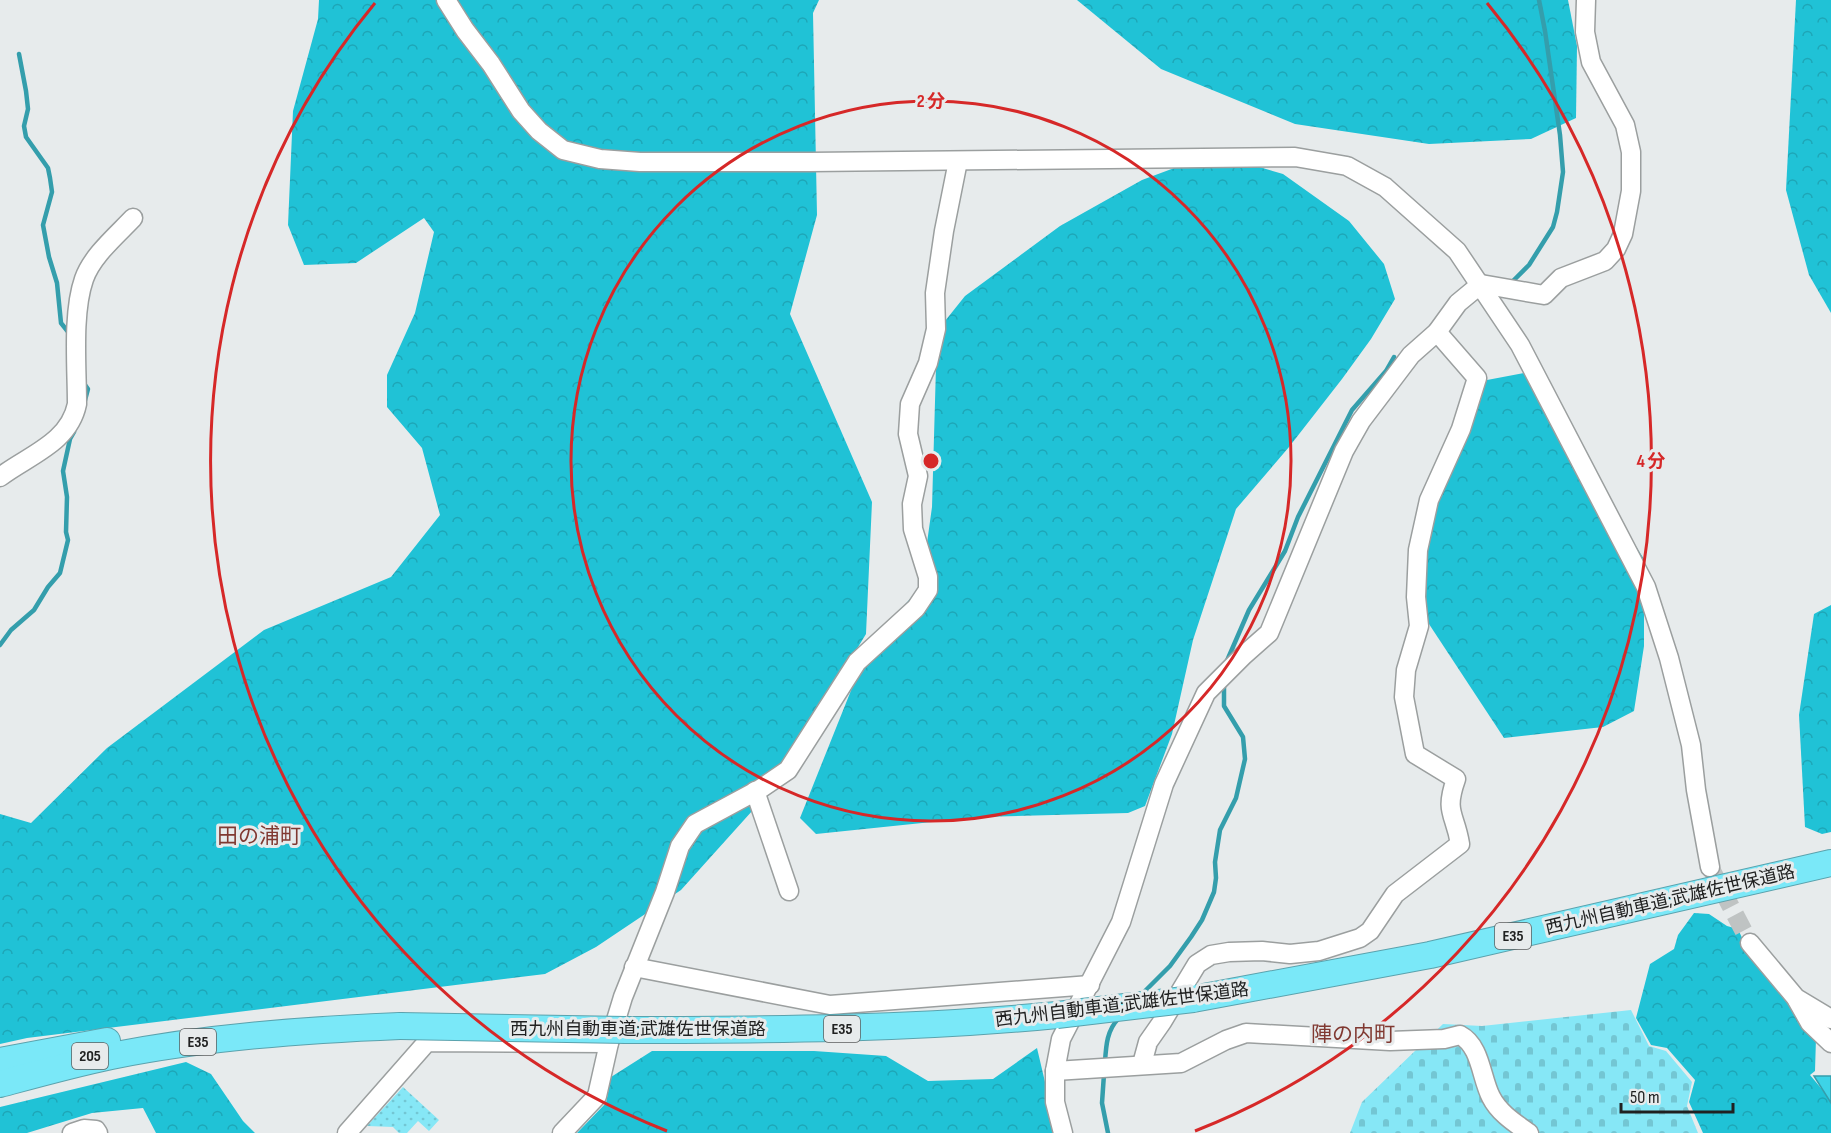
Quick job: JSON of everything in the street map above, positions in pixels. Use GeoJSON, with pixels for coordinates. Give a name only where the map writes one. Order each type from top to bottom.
{"type":"FeatureCollection","features":[{"type":"Feature","properties":{"kind":"highway","name":"西九州自動車道;武雄佐世保道路"},"geometry":{"type":"LineString","coordinates":[[0,1061],[108,1040],[172,1032],[302,1024],[617,1036],[831,1029],[996,1021],[1057,1015],[1193,999],[1430,955],[1831,863]]}},
{"type":"Feature","properties":{"kind":"highway","name":"西九州自動車道;武雄佐世保道路"},"geometry":{"type":"LineString","coordinates":[[0,1084],[111,1056],[182,1045],[299,1032],[400,1026]]}},
{"type":"Feature","properties":{"kind":"highway","name":"205"},"geometry":{"type":"LineString","coordinates":[[0,1077],[78,1058],[124,1050],[182,1045]]}},
{"type":"Feature","properties":{"kind":"street"},"geometry":{"type":"LineString","coordinates":[[446,0],[465,30],[491,63],[521,111],[539,131],[563,150],[600,159],[640,162],[1294,157],[1347,166],[1385,187],[1457,251],[1481,284],[1520,345],[1646,587],[1669,658],[1691,745],[1696,790],[1710,867]]}},
{"type":"Feature","properties":{"kind":"street"},"geometry":{"type":"LineString","coordinates":[[1063,1133],[1055,1102],[1055,1071],[1061,1039],[1121,922],[1164,784],[1206,693],[1269,633],[1344,451],[1361,421],[1411,356],[1437,332],[1458,303],[1481,284],[1544,295],[1561,278],[1605,261],[1616,249],[1623,234],[1631,191],[1631,152],[1626,125],[1591,62],[1585,32],[1586,0]]}},
{"type":"Feature","properties":{"kind":"street"},"geometry":{"type":"LineString","coordinates":[[562,1133],[597,1096],[617,1036],[634,967],[665,892],[680,846],[695,824],[788,770],[857,662],[916,608],[928,590],[928,577],[913,529],[912,504],[918,476],[908,434],[910,404],[928,363],[936,329],[937,282],[944,231],[958,161]]}},
{"type":"Feature","properties":{"kind":"street"},"geometry":{"type":"LineString","coordinates":[[0,477],[49,446],[69,426],[74,417],[77,404],[77,321],[84,279],[99,253],[133,218]]}},
{"type":"Feature","properties":{"kind":"street"},"geometry":{"type":"LineString","coordinates":[[1142,1064],[1148,1042],[1197,964],[1211,955],[1229,952],[1262,951],[1290,954],[1319,951],[1360,938],[1370,931],[1395,894],[1460,844],[1450,811],[1450,796],[1456,779],[1415,754],[1404,697],[1406,670],[1419,626],[1416,597],[1418,550],[1422,528],[1429,500],[1461,429],[1477,378],[1437,332]]}},
{"type":"Feature","properties":{"kind":"street"},"geometry":{"type":"LineString","coordinates":[[755,791],[789,891]]}},
{"type":"Feature","properties":{"kind":"street"},"geometry":{"type":"LineString","coordinates":[[1750,943],[1796,998],[1810,1023],[1831,1043]]}},
{"type":"Feature","properties":{"kind":"street"},"geometry":{"type":"LineString","coordinates":[[634,967],[830,1005],[1090,985]]}},
{"type":"Feature","properties":{"kind":"street"},"geometry":{"type":"LineString","coordinates":[[1796,998],[1831,1019]]}},
{"type":"Feature","properties":{"kind":"street"},"geometry":{"type":"LineString","coordinates":[[1055,1071],[1181,1063],[1226,1040],[1246,1033],[1390,1041],[1444,1039],[1460,1035],[1468,1039],[1492,1099],[1507,1117],[1529,1133]]}},
{"type":"Feature","properties":{"kind":"street"},"geometry":{"type":"LineString","coordinates":[[347,1133],[427,1042],[617,1036]]}},
{"type":"Feature","properties":{"kind":"street"},"geometry":{"type":"LineString","coordinates":[[72,1133],[84,1129],[96,1130],[98,1133]]}},
{"type":"Feature","properties":{"kind":"green space"},"geometry":{"type":"Polygon","coordinates":[[[319,0],[819,0],[813,13],[817,215],[790,314],[872,502],[866,634],[770,791],[681,890],[596,947],[545,974],[27,1038],[0,1044],[0,814],[31,823],[107,748],[264,630],[391,577],[440,515],[422,448],[387,407],[387,375],[415,313],[434,232],[424,218],[356,263],[304,265],[288,225],[293,111],[318,19],[319,0]]]}},
{"type":"Feature","properties":{"kind":"green space"},"geometry":{"type":"Polygon","coordinates":[[[1077,0],[1568,0],[1577,46],[1576,118],[1531,139],[1429,144],[1295,124],[1161,69],[1077,0]]]}},
{"type":"Feature","properties":{"kind":"green space"},"geometry":{"type":"Polygon","coordinates":[[[1796,0],[1831,0],[1831,313],[1809,275],[1786,190],[1796,0]]]}},
{"type":"Feature","properties":{"kind":"green space"},"geometry":{"type":"Polygon","coordinates":[[[1225,157],[1283,174],[1349,221],[1384,264],[1395,299],[1371,339],[1342,379],[1289,447],[1236,509],[1193,640],[1172,734],[1145,806],[1128,813],[980,817],[816,834],[800,818],[868,648],[921,586],[932,507],[937,331],[965,296],[1060,226],[1142,180],[1185,164],[1225,157]]]}},
{"type":"Feature","properties":{"kind":"green space"},"geometry":{"type":"Polygon","coordinates":[[[1524,373],[1644,559],[1644,646],[1634,711],[1603,727],[1504,738],[1427,621],[1421,546],[1472,400],[1487,380],[1524,373]]]}},
{"type":"Feature","properties":{"kind":"green space"},"geometry":{"type":"Polygon","coordinates":[[[1831,605],[1831,832],[1822,834],[1805,827],[1799,715],[1814,614],[1831,605]]]}},
{"type":"Feature","properties":{"kind":"green space"},"geometry":{"type":"Polygon","coordinates":[[[1694,913],[1709,914],[1727,926],[1738,929],[1748,951],[1816,1038],[1815,1071],[1810,1075],[1831,1100],[1831,1133],[1703,1133],[1689,1102],[1695,1080],[1667,1048],[1651,1045],[1636,1018],[1650,964],[1674,949],[1678,935],[1694,913]]]}},
{"type":"Feature","properties":{"kind":"green space"},"geometry":{"type":"Polygon","coordinates":[[[1631,1010],[1649,1046],[1666,1051],[1692,1082],[1687,1106],[1698,1133],[1350,1133],[1362,1102],[1443,1024],[1482,1026],[1631,1010]]]}},
{"type":"Feature","properties":{"kind":"green space"},"geometry":{"type":"Polygon","coordinates":[[[1037,1048],[1057,1133],[577,1133],[606,1103],[611,1077],[652,1051],[814,1051],[886,1056],[928,1081],[993,1079],[1037,1048]]]}},
{"type":"Feature","properties":{"kind":"green space"},"geometry":{"type":"Polygon","coordinates":[[[186,1062],[211,1074],[243,1121],[255,1133],[156,1133],[143,1108],[92,1113],[27,1133],[0,1133],[0,1107],[186,1062]]]}},
{"type":"Feature","properties":{"kind":"green space"},"geometry":{"type":"Polygon","coordinates":[[[403,1087],[439,1120],[429,1131],[418,1121],[407,1133],[399,1133],[393,1127],[367,1126],[403,1087]]]}},
{"type":"Feature","properties":{"kind":"shaded area"},"geometry":{"type":"Polygon","coordinates":[[[1814,1076],[1831,1076],[1831,1103],[1814,1076]]]}},
{"type":"Feature","properties":{"kind":"waterway"},"geometry":{"type":"LineString","coordinates":[[1511,283],[1529,265],[1553,227],[1563,172],[1560,135],[1539,0]]}},
{"type":"Feature","properties":{"kind":"waterway"},"geometry":{"type":"LineString","coordinates":[[19,54],[28,109],[24,126],[26,137],[48,168],[50,178],[52,192],[43,225],[57,283],[61,323],[69,336]]}},
{"type":"Feature","properties":{"kind":"waterway"},"geometry":{"type":"LineString","coordinates":[[1226,663],[1249,610],[1285,551],[1298,517],[1352,410],[1386,371],[1394,357]]}},
{"type":"Feature","properties":{"kind":"waterway"},"geometry":{"type":"LineString","coordinates":[[83,382],[88,389],[84,404]]}},
{"type":"Feature","properties":{"kind":"waterway"},"geometry":{"type":"LineString","coordinates":[[0,645],[11,630],[34,610],[60,573],[68,540],[66,532],[67,497],[63,471],[70,439],[74,432]]}},
{"type":"Feature","properties":{"kind":"waterway"},"geometry":{"type":"LineString","coordinates":[[1142,994],[1170,966],[1191,937],[1202,920],[1214,892],[1215,862],[1220,830],[1236,798],[1245,759],[1243,737],[1224,706],[1224,683]]}},
{"type":"Feature","properties":{"kind":"waterway"},"geometry":{"type":"LineString","coordinates":[[1105,1062],[1110,1033],[1119,1018]]}},
{"type":"Feature","properties":{"kind":"waterway"},"geometry":{"type":"LineString","coordinates":[[1104,1074],[1102,1103],[1108,1133]]}},
{"type":"Feature","properties":{"kind":"tunnel"},"geometry":{"type":"LineString","coordinates":[[1710,867],[1750,943]]}},
{"type":"Feature","properties":{"kind":"district","name":"田の浦町"},"geometry":{"type":"Point","coordinates":[259,836]}},
{"type":"Feature","properties":{"kind":"district","name":"陣の内町"},"geometry":{"type":"Point","coordinates":[1353,1034]}}]}
